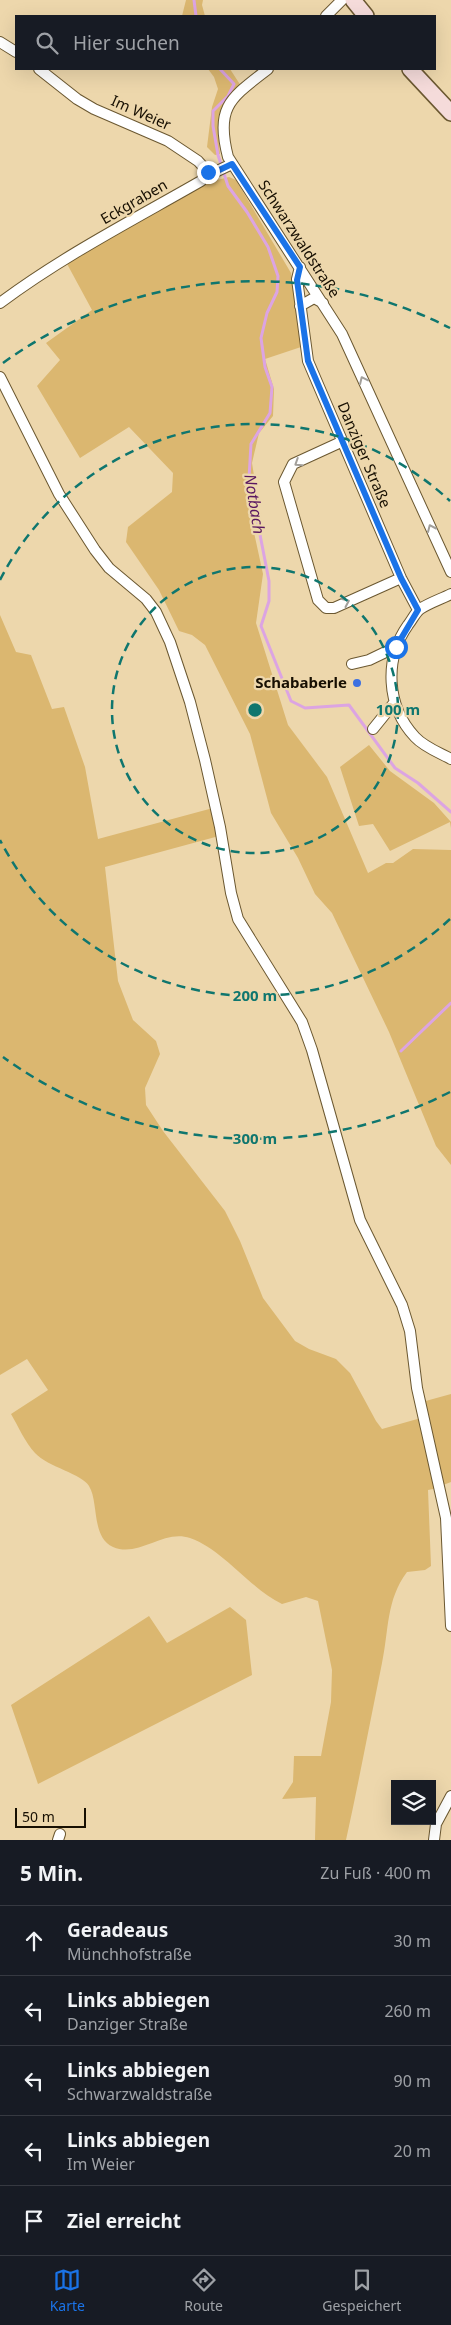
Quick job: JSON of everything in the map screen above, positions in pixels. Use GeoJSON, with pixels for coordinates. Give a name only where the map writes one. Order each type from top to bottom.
{"type":"FeatureCollection","features":[{"type":"Feature","properties":{"kind":"main road"},"geometry":{"type":"LineString","coordinates":[[353,0],[365,15]]}},
{"type":"Feature","properties":{"kind":"main road"},"geometry":{"type":"LineString","coordinates":[[411,70],[451,112]]}},
{"type":"Feature","properties":{"kind":"street"},"geometry":{"type":"LineString","coordinates":[[327,15],[342,0]]}},
{"type":"Feature","properties":{"kind":"street"},"geometry":{"type":"LineString","coordinates":[[0,42],[15,51]]}},
{"type":"Feature","properties":{"kind":"street","name":"Im Weier"},"geometry":{"type":"LineString","coordinates":[[40,70],[77,99],[94,109],[168,141],[198,161],[210,172]]}},
{"type":"Feature","properties":{"kind":"street","name":"Schwarzwaldstraße"},"geometry":{"type":"LineString","coordinates":[[267,70],[242,90],[224,112],[222,135],[229,166],[300,267],[342,334],[451,572]]}},
{"type":"Feature","properties":{"kind":"street"},"geometry":{"type":"LineString","coordinates":[[210,172],[229,166]]}},
{"type":"Feature","properties":{"kind":"street","name":"Eckgraben"},"geometry":{"type":"LineString","coordinates":[[0,303],[73,255],[200,181],[210,172]]}},
{"type":"Feature","properties":{"kind":"street","name":"Danziger Straße"},"geometry":{"type":"LineString","coordinates":[[300,267],[297,280],[308,361],[341,442],[401,578],[418,610]]}},
{"type":"Feature","properties":{"kind":"street"},"geometry":{"type":"LineString","coordinates":[[300,306],[314,298],[323,303]]}},
{"type":"Feature","properties":{"kind":"street"},"geometry":{"type":"LineString","coordinates":[[0,377],[59,494],[94,550],[109,568],[146,599],[156,612],[170,642],[190,702],[205,760],[220,827],[231,893],[238,919],[302,1022],[312,1050],[360,1220],[402,1305],[410,1331],[417,1388],[446,1518],[451,1626]]}},
{"type":"Feature","properties":{"kind":"street"},"geometry":{"type":"LineString","coordinates":[[341,442],[294,464],[287,473],[284,482],[318,600],[326,608],[334,608],[401,578]]}},
{"type":"Feature","properties":{"kind":"street"},"geometry":{"type":"LineString","coordinates":[[451,594],[418,610],[396,647],[392,662],[394,703],[407,728],[416,739],[451,759]]}},
{"type":"Feature","properties":{"kind":"street"},"geometry":{"type":"LineString","coordinates":[[352,664],[369,660],[396,647]]}},
{"type":"Feature","properties":{"kind":"street"},"geometry":{"type":"LineString","coordinates":[[373,729],[394,703]]}},
{"type":"Feature","properties":{"kind":"street"},"geometry":{"type":"LineString","coordinates":[[434,1840],[436,1824],[451,1796]]}},
{"type":"Feature","properties":{"kind":"shaded area"},"geometry":{"type":"Polygon","coordinates":[[[186,0],[203,0],[202,5],[205,15],[182,15],[186,0]]]}},
{"type":"Feature","properties":{"kind":"shaded area"},"geometry":{"type":"Polygon","coordinates":[[[209,70],[231,70],[241,86],[227,103],[220,117],[220,154],[215,155],[207,147],[212,107],[218,89],[214,77],[209,70]]]}},
{"type":"Feature","properties":{"kind":"shaded area"},"geometry":{"type":"Polygon","coordinates":[[[229,177],[236,180],[291,273],[301,347],[265,359],[274,389],[273,416],[259,433],[252,463],[259,507],[250,514],[263,574],[256,623],[288,725],[327,777],[368,873],[386,863],[393,863],[413,849],[451,850],[451,1165],[436,1146],[389,1032],[332,913],[315,894],[298,858],[271,813],[250,734],[205,645],[192,635],[179,631],[159,590],[126,542],[128,527],[172,492],[173,473],[129,427],[80,458],[37,386],[60,360],[46,343],[92,310],[66,262],[205,183],[229,177]]]}},
{"type":"Feature","properties":{"kind":"shaded area"},"geometry":{"type":"Polygon","coordinates":[[[0,615],[16,652],[31,655],[52,709],[64,707],[85,767],[98,839],[213,808],[219,836],[105,867],[118,981],[133,1020],[156,1041],[160,1054],[145,1088],[146,1105],[163,1131],[225,1211],[240,1241],[263,1298],[295,1341],[309,1349],[336,1359],[350,1373],[382,1429],[421,1418],[438,1488],[428,1490],[431,1566],[425,1570],[407,1572],[395,1593],[346,1840],[315,1840],[316,1797],[282,1799],[293,1782],[294,1756],[321,1756],[331,1702],[332,1670],[318,1601],[306,1597],[282,1604],[258,1589],[214,1551],[190,1538],[170,1537],[132,1549],[113,1547],[106,1542],[98,1528],[94,1501],[89,1486],[79,1478],[35,1453],[11,1414],[48,1390],[27,1359],[0,1375],[0,615]]]}},
{"type":"Feature","properties":{"kind":"shaded area"},"geometry":{"type":"Polygon","coordinates":[[[369,745],[390,771],[434,803],[451,822],[451,828],[450,822],[390,851],[373,824],[359,826],[340,767],[369,745]]]}},
{"type":"Feature","properties":{"kind":"shaded area"},"geometry":{"type":"Polygon","coordinates":[[[451,1394],[451,1482],[443,1485],[422,1402],[451,1394]]]}},
{"type":"Feature","properties":{"kind":"shaded area"},"geometry":{"type":"Polygon","coordinates":[[[230,1607],[246,1620],[252,1675],[38,1784],[11,1705],[149,1616],[167,1643],[230,1607]]]}},
{"type":"Feature","properties":{"kind":"waterway","name":"Notbach"},"geometry":{"type":"LineString","coordinates":[[194,0],[196,15]]}},
{"type":"Feature","properties":{"kind":"waterway","name":"Notbach"},"geometry":{"type":"LineString","coordinates":[[221,70],[234,84],[228,96],[213,111],[213,126],[218,155],[228,186],[247,212],[268,247],[278,276],[277,292],[267,313],[261,338],[265,367],[272,387],[270,413],[251,444],[249,478],[269,581],[269,601],[261,626],[291,701],[305,708],[349,705],[395,768],[418,783],[451,812]]}},
{"type":"Feature","properties":{"kind":"waterway"},"geometry":{"type":"LineString","coordinates":[[401,1051],[451,1003]]}},
{"type":"Feature","properties":{"kind":"place","name":"Schababerle"},"geometry":{"type":"Point","coordinates":[357,683]}},
{"type":"Feature","properties":{"kind":"route"},"geometry":{"type":"LineString","coordinates":[[208,172],[213,173],[232,164],[300,267],[297,280],[298,295],[308,361],[341,442],[401,578],[418,610],[396,647]]}}]}
